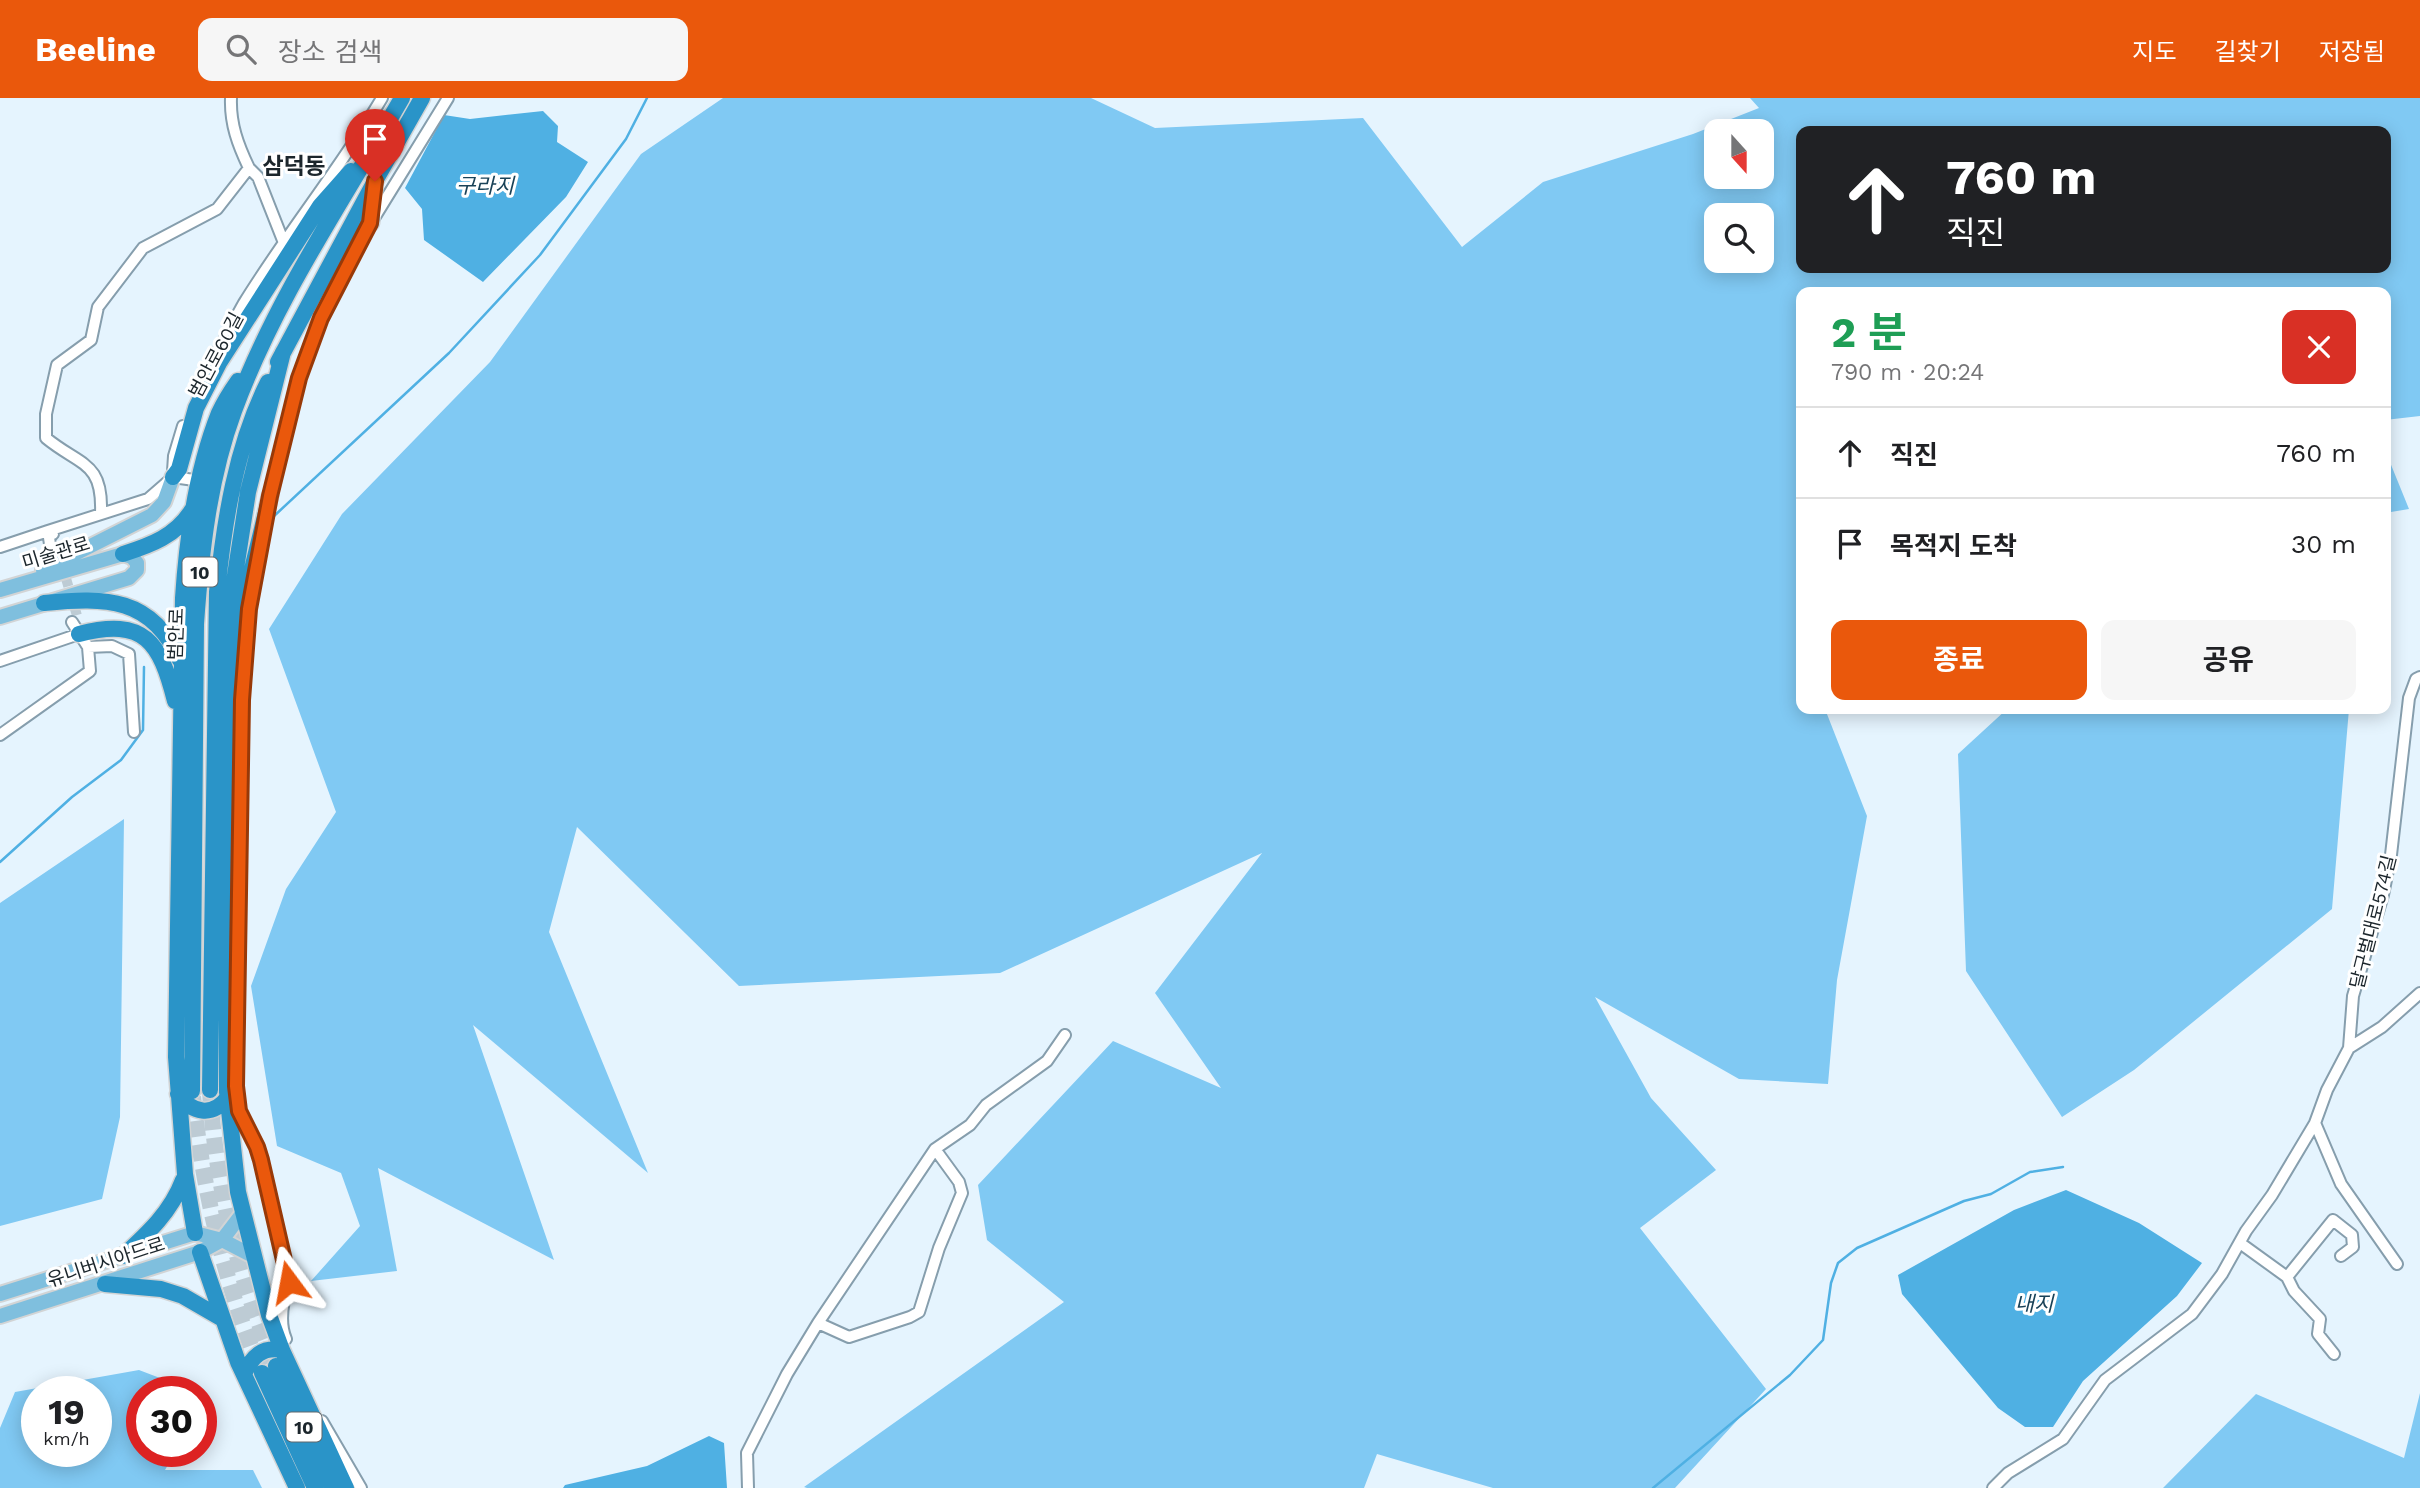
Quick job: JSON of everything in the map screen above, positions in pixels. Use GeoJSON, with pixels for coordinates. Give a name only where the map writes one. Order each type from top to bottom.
{"type":"FeatureCollection","features":[{"type":"Feature","properties":{"kind":"highway","name":"범안로"},"geometry":{"type":"LineString","coordinates":[[185,1093],[191,1052],[196,624],[202,550],[219,465],[234,412],[275,318],[402,98]]}},
{"type":"Feature","properties":{"kind":"highway","name":"범안로"},"geometry":{"type":"LineString","coordinates":[[209,1090],[215,625],[228,515],[242,451],[262,393],[422,98]]}},
{"type":"Feature","properties":{"kind":"highway"},"geometry":{"type":"LineString","coordinates":[[173,477],[179,469],[196,408],[219,363],[320,206],[376,143]]}},
{"type":"Feature","properties":{"kind":"highway"},"geometry":{"type":"LineString","coordinates":[[370,223],[375,181]]}},
{"type":"Feature","properties":{"kind":"highway"},"geometry":{"type":"LineString","coordinates":[[228,1097],[216,1109],[200,1111],[186,1105],[177,1029],[186,565],[208,446],[220,411],[275,318]]}},
{"type":"Feature","properties":{"kind":"highway"},"geometry":{"type":"LineString","coordinates":[[283,352],[243,514],[235,571],[231,655],[226,1057],[228,1097],[234,1167],[242,1214],[269,1315],[282,1350],[346,1488]]}},
{"type":"Feature","properties":{"kind":"highway"},"geometry":{"type":"LineString","coordinates":[[231,655],[262,494]]}},
{"type":"Feature","properties":{"kind":"highway"},"geometry":{"type":"LineString","coordinates":[[123,554],[166,537],[186,520],[195,505]]}},
{"type":"Feature","properties":{"kind":"highway"},"geometry":{"type":"LineString","coordinates":[[44,603],[98,601],[134,609],[162,627],[182,663]]}},
{"type":"Feature","properties":{"kind":"highway"},"geometry":{"type":"LineString","coordinates":[[79,630],[130,630],[146,637],[160,656],[168,674],[181,724]]}},
{"type":"Feature","properties":{"kind":"highway"},"geometry":{"type":"LineString","coordinates":[[185,1093],[185,1174],[195,1233]]}},
{"type":"Feature","properties":{"kind":"highway"},"geometry":{"type":"LineString","coordinates":[[123,1256],[159,1222],[176,1199],[185,1174]]}},
{"type":"Feature","properties":{"kind":"highway"},"geometry":{"type":"LineString","coordinates":[[200,1252],[221,1318],[244,1374],[297,1488]]}},
{"type":"Feature","properties":{"kind":"highway"},"geometry":{"type":"LineString","coordinates":[[105,1283],[161,1289],[183,1296],[221,1318]]}},
{"type":"Feature","properties":{"kind":"highway"},"geometry":{"type":"LineString","coordinates":[[244,1374],[251,1359],[260,1352],[275,1348],[282,1350]]}},
{"type":"Feature","properties":{"kind":"highway","name":"10"},"geometry":{"type":"LineString","coordinates":[[314,1488],[269,1370],[332,1488]]}},
{"type":"Feature","properties":{"kind":"main road"},"geometry":{"type":"LineString","coordinates":[[0,590],[152,516],[164,502],[173,477]]}},
{"type":"Feature","properties":{"kind":"main road"},"geometry":{"type":"LineString","coordinates":[[0,617],[132,576],[137,570],[137,563],[134,558],[123,554]]}},
{"type":"Feature","properties":{"kind":"main road","name":"미술관로"},"geometry":{"type":"LineString","coordinates":[[0,590],[123,554]]}},
{"type":"Feature","properties":{"kind":"main road","name":"유니버시아드로"},"geometry":{"type":"LineString","coordinates":[[0,1315],[200,1252],[222,1240],[242,1214]]}},
{"type":"Feature","properties":{"kind":"main road"},"geometry":{"type":"LineString","coordinates":[[200,1252],[195,1233],[222,1240],[253,1256]]}},
{"type":"Feature","properties":{"kind":"main road","name":"유니버시아드로"},"geometry":{"type":"LineString","coordinates":[[0,1294],[195,1233]]}},
{"type":"Feature","properties":{"kind":"street"},"geometry":{"type":"LineString","coordinates":[[231,98],[230,117],[239,148],[249,168],[258,177],[284,243]]}},
{"type":"Feature","properties":{"kind":"street","name":"범안로60길"},"geometry":{"type":"LineString","coordinates":[[173,477],[174,456],[190,405],[243,304],[362,133],[382,98]]}},
{"type":"Feature","properties":{"kind":"street"},"geometry":{"type":"LineString","coordinates":[[361,1488],[323,1422],[282,1331],[283,1302],[289,1282],[261,1160],[239,1111],[236,1086],[242,700],[262,494],[309,346],[370,223],[448,98]]}},
{"type":"Feature","properties":{"kind":"street"},"geometry":{"type":"LineString","coordinates":[[101,513],[102,492],[95,473],[46,438],[46,414],[57,365],[91,340],[98,307],[143,248],[217,209],[249,168]]}},
{"type":"Feature","properties":{"kind":"street"},"geometry":{"type":"LineString","coordinates":[[0,547],[148,499],[173,477],[194,480]]}},
{"type":"Feature","properties":{"kind":"street"},"geometry":{"type":"LineString","coordinates":[[48,531],[54,549]]}},
{"type":"Feature","properties":{"kind":"street"},"geometry":{"type":"LineString","coordinates":[[0,661],[79,630],[129,654],[134,732]]}},
{"type":"Feature","properties":{"kind":"street"},"geometry":{"type":"LineString","coordinates":[[0,735],[90,671],[79,630]]}},
{"type":"Feature","properties":{"kind":"street","name":"달구벌대로574길"},"geometry":{"type":"LineString","coordinates":[[1993,1488],[2008,1473],[2063,1439],[2105,1380],[2192,1314],[2222,1274],[2315,1123],[2327,1090],[2349,1048],[2353,996],[2383,895],[2391,855],[2409,698],[2416,679],[2420,677]]}},
{"type":"Feature","properties":{"kind":"street"},"geometry":{"type":"LineString","coordinates":[[2349,1048],[2382,1027],[2420,993]]}},
{"type":"Feature","properties":{"kind":"street"},"geometry":{"type":"LineString","coordinates":[[748,1488],[747,1453],[787,1374],[818,1323],[935,1149],[970,1125],[986,1105],[1046,1061],[1065,1035]]}},
{"type":"Feature","properties":{"kind":"street"},"geometry":{"type":"LineString","coordinates":[[2315,1123],[2341,1184],[2398,1264]]}},
{"type":"Feature","properties":{"kind":"street"},"geometry":{"type":"LineString","coordinates":[[818,1323],[849,1337],[919,1312],[939,1248],[962,1193],[959,1182],[935,1149]]}},
{"type":"Feature","properties":{"kind":"street"},"geometry":{"type":"LineString","coordinates":[[2287,1277],[2333,1220],[2352,1235],[2353,1247],[2341,1256]]}},
{"type":"Feature","properties":{"kind":"street"},"geometry":{"type":"LineString","coordinates":[[2352,1235],[2368,1223]]}},
{"type":"Feature","properties":{"kind":"street"},"geometry":{"type":"LineString","coordinates":[[2239,1243],[2287,1277],[2294,1291],[2320,1319],[2318,1334],[2334,1354]]}},
{"type":"Feature","properties":{"kind":"shaded area"},"geometry":{"type":"Polygon","coordinates":[[[723,98],[1091,98],[1155,128],[1363,118],[1462,247],[1543,182],[1704,130],[1704,189],[1774,189],[1774,119],[1731,119],[1759,108],[1750,98],[2420,98],[2420,416],[2391,419],[2391,287],[1796,287],[1796,714],[1827,714],[1867,816],[1837,980],[1828,1084],[1739,1079],[1595,997],[1651,1098],[1716,1170],[1640,1228],[1766,1389],[1675,1488],[1493,1488],[1377,1454],[1364,1488],[804,1487],[1064,1302],[987,1240],[978,1185],[1113,1041],[1221,1088],[1155,993],[1262,853],[1000,973],[739,986],[577,827],[549,932],[648,1173],[473,1025],[554,1260],[378,1168],[397,1271],[311,1281],[360,1226],[341,1173],[277,1146],[251,986],[286,889],[336,812],[269,629],[342,514],[490,362],[641,154],[723,98]]]}},
{"type":"Feature","properties":{"kind":"shaded area"},"geometry":{"type":"Polygon","coordinates":[[[2391,465],[2409,509],[2391,512],[2391,465]]]}},
{"type":"Feature","properties":{"kind":"shaded area"},"geometry":{"type":"Polygon","coordinates":[[[2002,714],[2349,714],[2332,909],[2134,1070],[2062,1117],[1966,971],[1958,754],[2002,714]]]}},
{"type":"Feature","properties":{"kind":"shaded area"},"geometry":{"type":"Polygon","coordinates":[[[124,819],[120,1117],[102,1199],[0,1226],[0,903],[124,819]]]}},
{"type":"Feature","properties":{"kind":"shaded area"},"geometry":{"type":"Polygon","coordinates":[[[139,1370],[155,1376],[126,1376],[126,1467],[253,1470],[262,1488],[0,1488],[0,1428],[15,1392],[21,1391],[21,1467],[112,1467],[112,1376],[105,1376],[139,1370]]]}},
{"type":"Feature","properties":{"kind":"shaded area"},"geometry":{"type":"Polygon","coordinates":[[[2420,1393],[2420,1488],[2163,1488],[2256,1394],[2404,1458],[2420,1393]]]}},
{"type":"Feature","properties":{"kind":"water","name":"구라지"},"geometry":{"type":"Polygon","coordinates":[[[543,111],[558,126],[557,142],[588,162],[566,197],[483,282],[424,240],[422,209],[405,188],[444,115],[470,119],[543,111]]]}},
{"type":"Feature","properties":{"kind":"water","name":"내지"},"geometry":{"type":"Polygon","coordinates":[[[2066,1190],[2139,1223],[2202,1263],[2177,1296],[2083,1381],[2053,1427],[2025,1427],[1998,1408],[1902,1294],[1898,1275],[2014,1210],[2066,1190]]]}},
{"type":"Feature","properties":{"kind":"water"},"geometry":{"type":"Polygon","coordinates":[[[709,1436],[724,1443],[727,1488],[563,1488],[565,1485],[647,1466],[709,1436]]]}},
{"type":"Feature","properties":{"kind":"waterway"},"geometry":{"type":"LineString","coordinates":[[263,567],[273,517],[449,353],[540,255],[626,139],[647,98]]}},
{"type":"Feature","properties":{"kind":"waterway"},"geometry":{"type":"LineString","coordinates":[[0,862],[72,797],[121,760],[143,730],[144,667]]}},
{"type":"Feature","properties":{"kind":"waterway"},"geometry":{"type":"LineString","coordinates":[[1653,1488],[1790,1375],[1823,1340],[1831,1283],[1838,1263],[1857,1248],[1964,1201],[1991,1194],[2030,1172],[2063,1167]]}},
{"type":"Feature","properties":{"kind":"tunnel"},"geometry":{"type":"LineString","coordinates":[[57,548],[78,619]]}},
{"type":"Feature","properties":{"kind":"tunnel"},"geometry":{"type":"LineString","coordinates":[[210,1090],[217,1159],[230,1228],[249,1296],[274,1361]]}},
{"type":"Feature","properties":{"kind":"tunnel"},"geometry":{"type":"LineString","coordinates":[[193,1097],[209,1200],[225,1268],[259,1367]]}},
{"type":"Feature","properties":{"kind":"district","name":"삼덕동"},"geometry":{"type":"Point","coordinates":[294,166]}},
{"type":"Feature","properties":{"kind":"route"},"geometry":{"type":"LineString","coordinates":[[289,1282],[261,1160],[239,1111],[236,1086],[242,700],[249,609],[270,496],[299,378],[321,318],[370,223],[375,181]]}}]}
